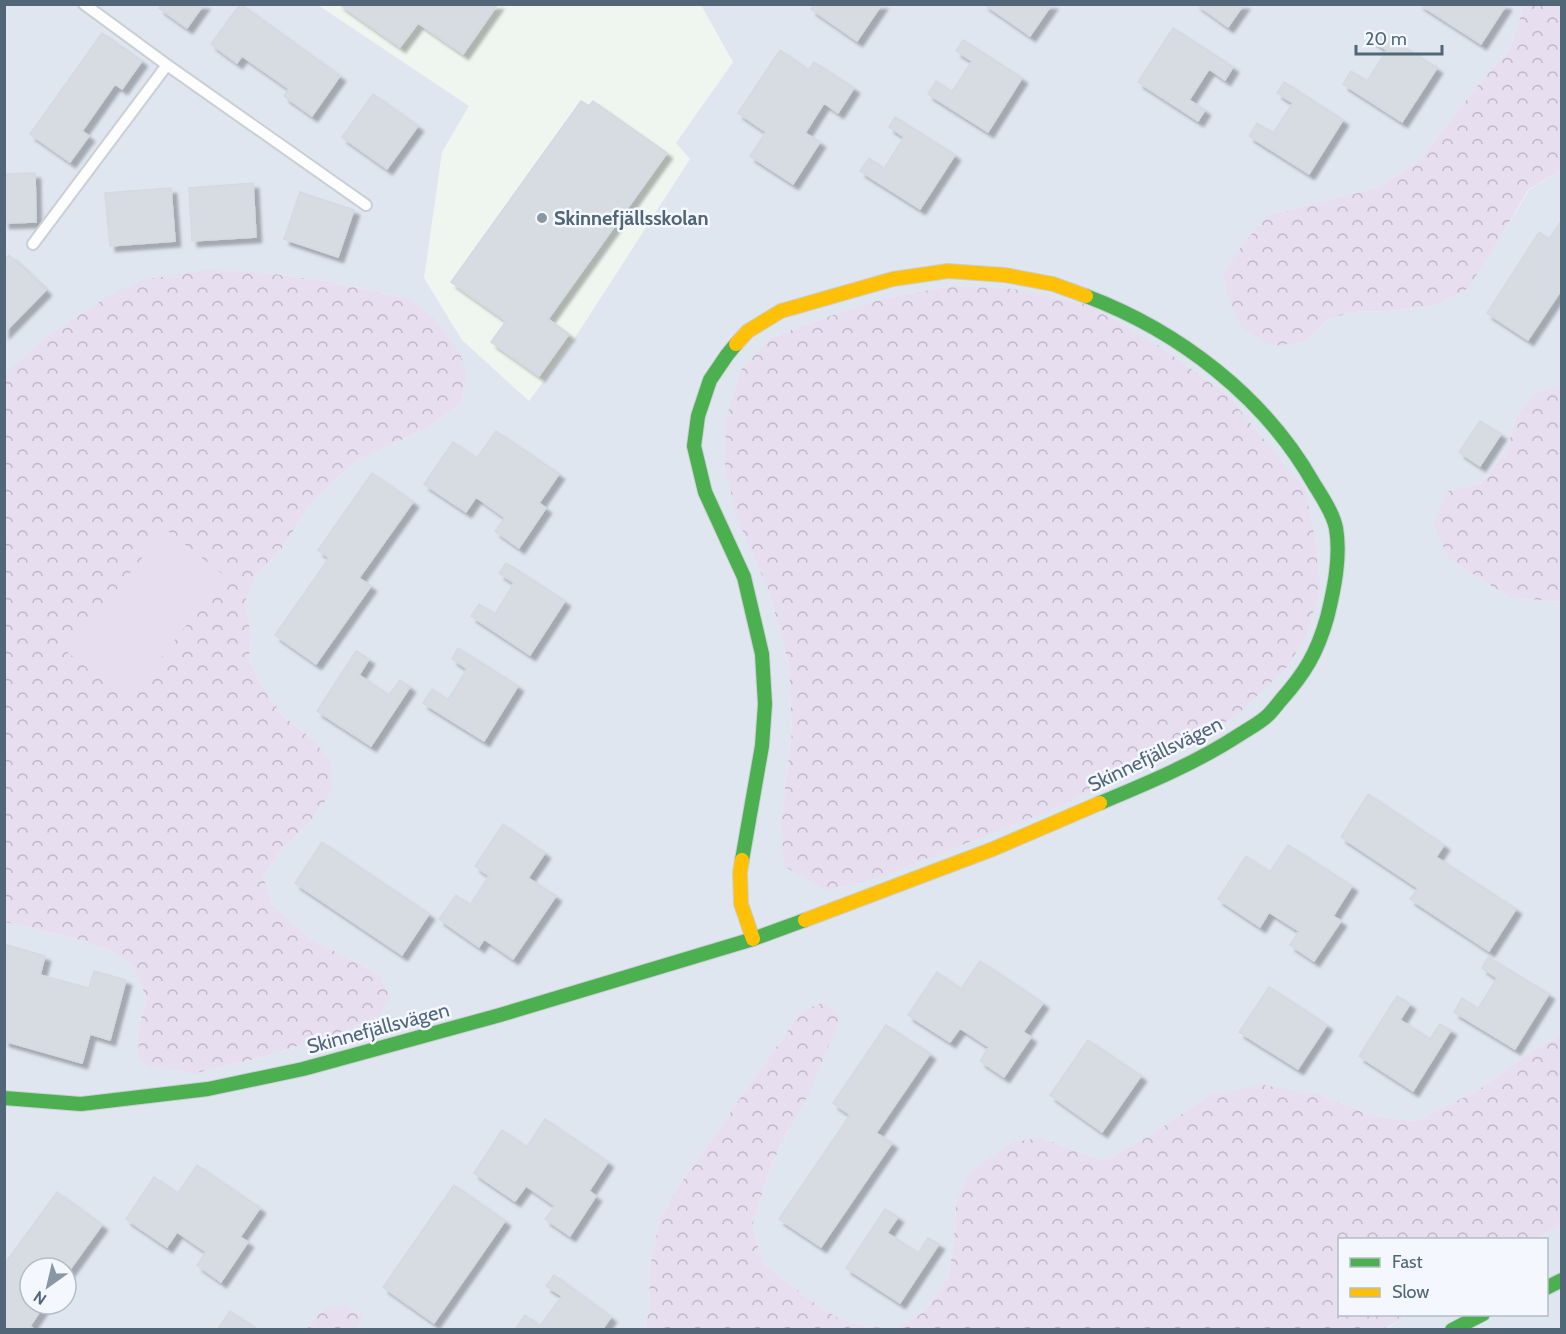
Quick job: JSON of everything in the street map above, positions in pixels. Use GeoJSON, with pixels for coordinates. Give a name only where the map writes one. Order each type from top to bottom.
{"type":"FeatureCollection","features":[{"type":"Feature","properties":{"kind":"street","name":"Skinnefjällsvägen"},"geometry":{"type":"LineString","coordinates":[[4,1098],[81,1104],[208,1089],[292,1071],[500,1015],[753,939],[993,849],[1175,771],[1222,746],[1266,717],[1296,683],[1311,661],[1323,632],[1334,592],[1337,561],[1336,527],[1305,468],[1262,412],[1222,375],[1141,320],[1107,304],[1053,284],[1005,275],[948,271],[893,279],[781,311],[748,331],[727,354],[710,380],[698,416],[694,446],[705,492],[744,577],[762,654],[765,704],[762,746],[740,872],[741,904],[753,939]]}},
{"type":"Feature","properties":{"kind":"street"},"geometry":{"type":"LineString","coordinates":[[1548,1287],[1562,1280]]}},
{"type":"Feature","properties":{"kind":"street"},"geometry":{"type":"LineString","coordinates":[[1452,1329],[1479,1316]]}},
{"type":"Feature","properties":{"kind":"lane"},"geometry":{"type":"LineString","coordinates":[[84,4],[366,205]]}},
{"type":"Feature","properties":{"kind":"lane"},"geometry":{"type":"LineString","coordinates":[[33,244],[167,65]]}},
{"type":"Feature","properties":{"kind":"shaded area"},"geometry":{"type":"Polygon","coordinates":[[[5,5],[1524,5],[1509,50],[1473,91],[1420,160],[1377,188],[1268,217],[1304,342],[1327,320],[1351,312],[1389,311],[1432,306],[1494,248],[1529,190],[1561,170],[1561,387],[1557,386],[1516,418],[1507,449],[1482,483],[1448,491],[1449,559],[1509,597],[1561,602],[1561,1035],[1529,1053],[1477,1091],[1416,1121],[1374,1116],[1320,1095],[1149,1136],[1104,1161],[1041,1138],[956,1204],[949,1276],[924,1312],[895,1329],[862,1326],[838,1318],[810,1300],[763,1263],[757,1244],[753,1223],[769,1171],[841,1018],[801,1012],[676,1190],[660,1219],[649,1272],[650,1305],[645,1329],[357,1329],[363,1315],[322,1310],[307,1329],[5,1329],[5,922],[74,938],[112,951],[133,966],[147,999],[140,1022],[196,1073],[263,1057],[348,1030],[379,974],[311,939],[273,905],[263,877],[279,853],[309,823],[332,792],[312,739],[282,715],[262,686],[249,660],[251,635],[245,601],[258,573],[282,548],[310,504],[330,484],[356,461],[429,427],[460,403],[468,378],[410,299],[330,282],[274,274],[5,375],[5,5]],[[952,286],[885,298],[770,338],[741,371],[769,591],[789,665],[792,732],[781,821],[952,286]]]}},
{"type":"Feature","properties":{"kind":"shaded area","name":"Skinnefjällsskolan"},"geometry":{"type":"Polygon","coordinates":[[[318,5],[701,5],[733,62],[676,143],[690,159],[569,347],[529,401],[462,340],[424,278],[442,152],[469,106],[318,5]]]}},
{"type":"Feature","properties":{"kind":"shaded area"},"geometry":{"type":"Polygon","coordinates":[[[1561,1225],[1561,1329],[1383,1330],[1409,1316],[1548,1316],[1548,1238],[1537,1238],[1561,1225]]]}},
{"type":"Feature","properties":{"kind":"green space"},"geometry":{"type":"Polygon","coordinates":[[[1524,5],[1561,5],[1561,170],[1528,190],[1467,289],[1432,306],[1389,311],[1351,312],[1327,320],[1304,342],[1272,346],[1243,329],[1232,307],[1223,275],[1243,244],[1268,216],[1377,188],[1420,160],[1473,91],[1509,50],[1524,5]]]}},
{"type":"Feature","properties":{"kind":"green space"},"geometry":{"type":"Polygon","coordinates":[[[207,270],[274,274],[330,282],[410,299],[435,319],[460,354],[468,378],[460,403],[429,427],[356,461],[310,504],[282,548],[258,573],[245,601],[251,635],[249,660],[262,686],[282,715],[312,739],[331,761],[332,792],[309,823],[279,853],[263,877],[273,905],[311,939],[379,974],[390,997],[379,1015],[348,1030],[263,1057],[196,1073],[148,1066],[138,1057],[140,1022],[147,999],[133,966],[112,951],[74,938],[5,922],[4,375],[46,337],[104,299],[142,280],[207,270]]]}},
{"type":"Feature","properties":{"kind":"green space"},"geometry":{"type":"Polygon","coordinates":[[[952,286],[1014,289],[1087,305],[1161,347],[1228,396],[1305,489],[1315,539],[1320,588],[1306,637],[1286,668],[1239,713],[1192,744],[1046,812],[877,878],[825,890],[784,866],[781,821],[792,732],[789,665],[769,591],[737,518],[725,467],[726,419],[741,370],[770,338],[885,298],[952,286]]]}},
{"type":"Feature","properties":{"kind":"green space"},"geometry":{"type":"Polygon","coordinates":[[[1557,386],[1562,387],[1561,602],[1509,597],[1449,559],[1433,524],[1448,491],[1482,483],[1507,449],[1516,418],[1534,394],[1557,386]]]}},
{"type":"Feature","properties":{"kind":"green space"},"geometry":{"type":"Polygon","coordinates":[[[165,529],[225,576],[128,700],[67,652],[165,529]]]}},
{"type":"Feature","properties":{"kind":"green space"},"geometry":{"type":"Polygon","coordinates":[[[824,1002],[841,1018],[810,1092],[786,1134],[769,1171],[753,1223],[757,1244],[763,1263],[810,1300],[838,1318],[862,1326],[895,1329],[645,1329],[650,1305],[649,1272],[660,1219],[676,1190],[801,1012],[824,1002]]]}},
{"type":"Feature","properties":{"kind":"green space"},"geometry":{"type":"Polygon","coordinates":[[[1561,1035],[1561,1225],[1537,1238],[1338,1238],[1338,1316],[1409,1316],[1383,1329],[895,1329],[924,1312],[949,1276],[956,1204],[969,1173],[1013,1142],[1041,1138],[1104,1161],[1149,1136],[1211,1095],[1263,1085],[1320,1095],[1374,1116],[1416,1121],[1477,1091],[1529,1053],[1561,1035]]]}},
{"type":"Feature","properties":{"kind":"green space"},"geometry":{"type":"Polygon","coordinates":[[[345,1306],[363,1315],[357,1329],[307,1329],[322,1310],[345,1306]]]}},
{"type":"Feature","properties":{"kind":"building"},"geometry":{"type":"Polygon","coordinates":[[[162,4],[204,4],[187,28],[159,8],[162,4]]]}},
{"type":"Feature","properties":{"kind":"building"},"geometry":{"type":"Polygon","coordinates":[[[240,4],[340,76],[312,116],[284,96],[289,89],[242,56],[237,63],[211,44],[240,4]]]}},
{"type":"Feature","properties":{"kind":"building"},"geometry":{"type":"Polygon","coordinates":[[[339,4],[498,4],[463,54],[418,23],[400,47],[339,4]]]}},
{"type":"Feature","properties":{"kind":"building"},"geometry":{"type":"Polygon","coordinates":[[[815,4],[882,4],[857,41],[811,9],[815,4]]]}},
{"type":"Feature","properties":{"kind":"building"},"geometry":{"type":"Polygon","coordinates":[[[984,4],[1052,4],[1030,36],[984,4]]]}},
{"type":"Feature","properties":{"kind":"building"},"geometry":{"type":"Polygon","coordinates":[[[1196,4],[1244,4],[1228,27],[1196,4]]]}},
{"type":"Feature","properties":{"kind":"building"},"geometry":{"type":"Polygon","coordinates":[[[1419,4],[1505,4],[1506,5],[1481,44],[1419,4]]]}},
{"type":"Feature","properties":{"kind":"building"},"geometry":{"type":"Polygon","coordinates":[[[1173,28],[1233,67],[1225,80],[1209,69],[1189,100],[1205,110],[1198,121],[1138,82],[1173,28]]]}},
{"type":"Feature","properties":{"kind":"building"},"geometry":{"type":"Polygon","coordinates":[[[1378,30],[1437,68],[1402,122],[1343,84],[1351,71],[1367,81],[1387,50],[1371,40],[1378,30]]]}},
{"type":"Feature","properties":{"kind":"building"},"geometry":{"type":"Polygon","coordinates":[[[102,33],[142,61],[122,89],[115,84],[82,131],[89,136],[70,162],[30,134],[102,33]]]}},
{"type":"Feature","properties":{"kind":"building"},"geometry":{"type":"Polygon","coordinates":[[[963,40],[1022,78],[988,132],[928,94],[936,81],[952,92],[972,61],[956,51],[963,40]]]}},
{"type":"Feature","properties":{"kind":"building"},"geometry":{"type":"Polygon","coordinates":[[[780,50],[809,70],[814,62],[854,88],[838,113],[824,103],[805,133],[820,142],[793,184],[750,156],[766,132],[738,113],[780,50]]]}},
{"type":"Feature","properties":{"kind":"building"},"geometry":{"type":"Polygon","coordinates":[[[1284,82],[1343,120],[1309,174],[1249,136],[1257,123],[1273,133],[1293,103],[1277,93],[1284,82]]]}},
{"type":"Feature","properties":{"kind":"building"},"geometry":{"type":"Polygon","coordinates":[[[373,94],[418,126],[387,169],[342,137],[373,94]]]}},
{"type":"Feature","properties":{"kind":"building"},"geometry":{"type":"Polygon","coordinates":[[[581,101],[589,106],[593,101],[667,153],[548,319],[569,334],[539,376],[491,342],[506,321],[451,282],[581,101]]]}},
{"type":"Feature","properties":{"kind":"building"},"geometry":{"type":"Polygon","coordinates":[[[895,117],[955,155],[920,209],[860,171],[869,158],[884,169],[904,137],[889,127],[895,117]]]}},
{"type":"Feature","properties":{"kind":"building"},"geometry":{"type":"Polygon","coordinates":[[[35,173],[36,222],[4,223],[4,174],[35,173]]]}},
{"type":"Feature","properties":{"kind":"building"},"geometry":{"type":"Polygon","coordinates":[[[253,183],[256,237],[192,241],[189,188],[253,183]]]}},
{"type":"Feature","properties":{"kind":"building"},"geometry":{"type":"Polygon","coordinates":[[[171,188],[175,241],[110,246],[105,193],[171,188]]]}},
{"type":"Feature","properties":{"kind":"building"},"geometry":{"type":"Polygon","coordinates":[[[300,192],[354,210],[338,257],[284,239],[300,192]]]}},
{"type":"Feature","properties":{"kind":"building"},"geometry":{"type":"Polygon","coordinates":[[[1562,220],[1562,289],[1528,340],[1487,313],[1539,232],[1549,239],[1562,220]]]}},
{"type":"Feature","properties":{"kind":"building"},"geometry":{"type":"Polygon","coordinates":[[[9,255],[46,290],[4,333],[4,259],[9,255]]]}},
{"type":"Feature","properties":{"kind":"building"},"geometry":{"type":"Polygon","coordinates":[[[1480,421],[1501,434],[1480,466],[1459,452],[1480,421]]]}},
{"type":"Feature","properties":{"kind":"building"},"geometry":{"type":"Polygon","coordinates":[[[496,431],[559,474],[539,503],[546,508],[519,548],[495,531],[505,518],[476,497],[466,512],[424,484],[453,442],[477,458],[496,431]]]}},
{"type":"Feature","properties":{"kind":"building"},"geometry":{"type":"Polygon","coordinates":[[[372,473],[413,502],[359,578],[371,586],[316,664],[275,635],[329,558],[318,550],[372,473]]]}},
{"type":"Feature","properties":{"kind":"building"},"geometry":{"type":"Polygon","coordinates":[[[506,563],[565,601],[530,655],[471,616],[479,604],[495,614],[514,583],[499,573],[506,563]]]}},
{"type":"Feature","properties":{"kind":"building"},"geometry":{"type":"Polygon","coordinates":[[[458,648],[518,686],[484,741],[423,703],[432,689],[448,700],[467,669],[452,659],[458,648]]]}},
{"type":"Feature","properties":{"kind":"building"},"geometry":{"type":"Polygon","coordinates":[[[356,651],[369,659],[359,675],[389,695],[400,680],[410,687],[371,746],[317,711],[356,651]]]}},
{"type":"Feature","properties":{"kind":"building"},"geometry":{"type":"Polygon","coordinates":[[[1368,794],[1444,845],[1436,857],[1516,909],[1489,951],[1410,899],[1418,888],[1341,837],[1368,794]]]}},
{"type":"Feature","properties":{"kind":"building"},"geometry":{"type":"Polygon","coordinates":[[[503,824],[545,853],[528,878],[556,896],[513,959],[484,939],[479,947],[439,919],[456,895],[470,905],[489,876],[475,866],[503,824]]]}},
{"type":"Feature","properties":{"kind":"building"},"geometry":{"type":"Polygon","coordinates":[[[322,842],[429,914],[402,955],[295,883],[322,842]]]}},
{"type":"Feature","properties":{"kind":"building"},"geometry":{"type":"Polygon","coordinates":[[[1288,845],[1352,886],[1333,916],[1341,921],[1314,961],[1290,945],[1299,931],[1269,912],[1260,927],[1218,899],[1246,856],[1270,872],[1288,845]]]}},
{"type":"Feature","properties":{"kind":"building"},"geometry":{"type":"Polygon","coordinates":[[[4,944],[45,956],[40,975],[89,988],[94,971],[126,980],[110,1040],[90,1034],[82,1063],[4,1041],[4,944]]]}},
{"type":"Feature","properties":{"kind":"building"},"geometry":{"type":"Polygon","coordinates":[[[1488,957],[1549,994],[1515,1049],[1454,1012],[1462,998],[1478,1009],[1497,978],[1482,968],[1488,957]]]}},
{"type":"Feature","properties":{"kind":"building"},"geometry":{"type":"Polygon","coordinates":[[[980,961],[1043,1003],[1023,1032],[1031,1037],[1004,1077],[980,1061],[989,1047],[960,1028],[950,1042],[908,1015],[937,972],[961,989],[980,961]]]}},
{"type":"Feature","properties":{"kind":"building"},"geometry":{"type":"Polygon","coordinates":[[[1269,987],[1327,1025],[1298,1069],[1239,1032],[1269,987]]]}},
{"type":"Feature","properties":{"kind":"building"},"geometry":{"type":"Polygon","coordinates":[[[1397,996],[1410,1004],[1400,1020],[1430,1039],[1440,1024],[1451,1030],[1413,1091],[1359,1056],[1397,996]]]}},
{"type":"Feature","properties":{"kind":"building"},"geometry":{"type":"Polygon","coordinates":[[[886,1025],[930,1054],[876,1133],[892,1143],[821,1247],[779,1219],[850,1115],[833,1103],[886,1025]]]}},
{"type":"Feature","properties":{"kind":"building"},"geometry":{"type":"Polygon","coordinates":[[[1088,1040],[1141,1076],[1102,1132],[1050,1095],[1088,1040]]]}},
{"type":"Feature","properties":{"kind":"building"},"geometry":{"type":"Polygon","coordinates":[[[545,1119],[608,1162],[589,1191],[596,1196],[570,1236],[545,1219],[555,1206],[526,1186],[515,1201],[474,1173],[502,1130],[527,1147],[545,1119]]]}},
{"type":"Feature","properties":{"kind":"building"},"geometry":{"type":"Polygon","coordinates":[[[197,1165],[260,1208],[240,1237],[248,1242],[221,1282],[197,1265],[206,1252],[177,1232],[167,1247],[126,1219],[154,1177],[178,1193],[197,1165]]]}},
{"type":"Feature","properties":{"kind":"building"},"geometry":{"type":"Polygon","coordinates":[[[454,1185],[505,1221],[434,1323],[383,1287],[454,1185]]]}},
{"type":"Feature","properties":{"kind":"building"},"geometry":{"type":"Polygon","coordinates":[[[57,1192],[102,1225],[78,1258],[78,1256],[18,1256],[18,1316],[37,1316],[30,1326],[35,1330],[4,1330],[4,1265],[57,1192]]]}},
{"type":"Feature","properties":{"kind":"building"},"geometry":{"type":"Polygon","coordinates":[[[885,1209],[898,1217],[887,1233],[918,1253],[928,1238],[939,1244],[900,1303],[846,1268],[885,1209]]]}},
{"type":"Feature","properties":{"kind":"building"},"geometry":{"type":"Polygon","coordinates":[[[554,1275],[611,1317],[602,1330],[519,1330],[516,1328],[525,1315],[540,1326],[562,1296],[546,1286],[554,1275]]]}},
{"type":"Feature","properties":{"kind":"building"},"geometry":{"type":"Polygon","coordinates":[[[230,1311],[258,1330],[217,1330],[230,1311]]]}},
{"type":"Feature","properties":{"kind":"traffic: fast"},"geometry":{"type":"LineString","coordinates":[[1086,296],[1154,328],[1186,348],[1245,396],[1294,452],[1324,500],[1335,522],[1338,550],[1332,596],[1319,642],[1303,671],[1270,714],[1189,764],[1100,803]]}},
{"type":"Feature","properties":{"kind":"traffic: fast"},"geometry":{"type":"LineString","coordinates":[[736,344],[710,380],[698,416],[694,446],[705,492],[744,577],[762,654],[765,704],[762,746],[742,860]]}},
{"type":"Feature","properties":{"kind":"traffic: fast"},"geometry":{"type":"LineString","coordinates":[[4,1098],[81,1104],[208,1089],[303,1069],[500,1015],[753,939],[805,920]]}},
{"type":"Feature","properties":{"kind":"traffic: fast"},"geometry":{"type":"LineString","coordinates":[[1548,1287],[1562,1280]]}},
{"type":"Feature","properties":{"kind":"traffic: fast"},"geometry":{"type":"LineString","coordinates":[[1452,1330],[1479,1316]]}},
{"type":"Feature","properties":{"kind":"traffic: slow"},"geometry":{"type":"LineString","coordinates":[[736,344],[748,331],[781,311],[893,279],[948,271],[1005,275],[1053,284],[1086,296]]}},
{"type":"Feature","properties":{"kind":"traffic: slow"},"geometry":{"type":"LineString","coordinates":[[805,920],[993,849],[1100,803]]}},
{"type":"Feature","properties":{"kind":"traffic: slow"},"geometry":{"type":"LineString","coordinates":[[742,860],[741,904],[753,939]]}},
{"type":"Feature","properties":{"kind":"place","name":"Skinnefjällsskolan"},"geometry":{"type":"Point","coordinates":[542,218]}}]}
